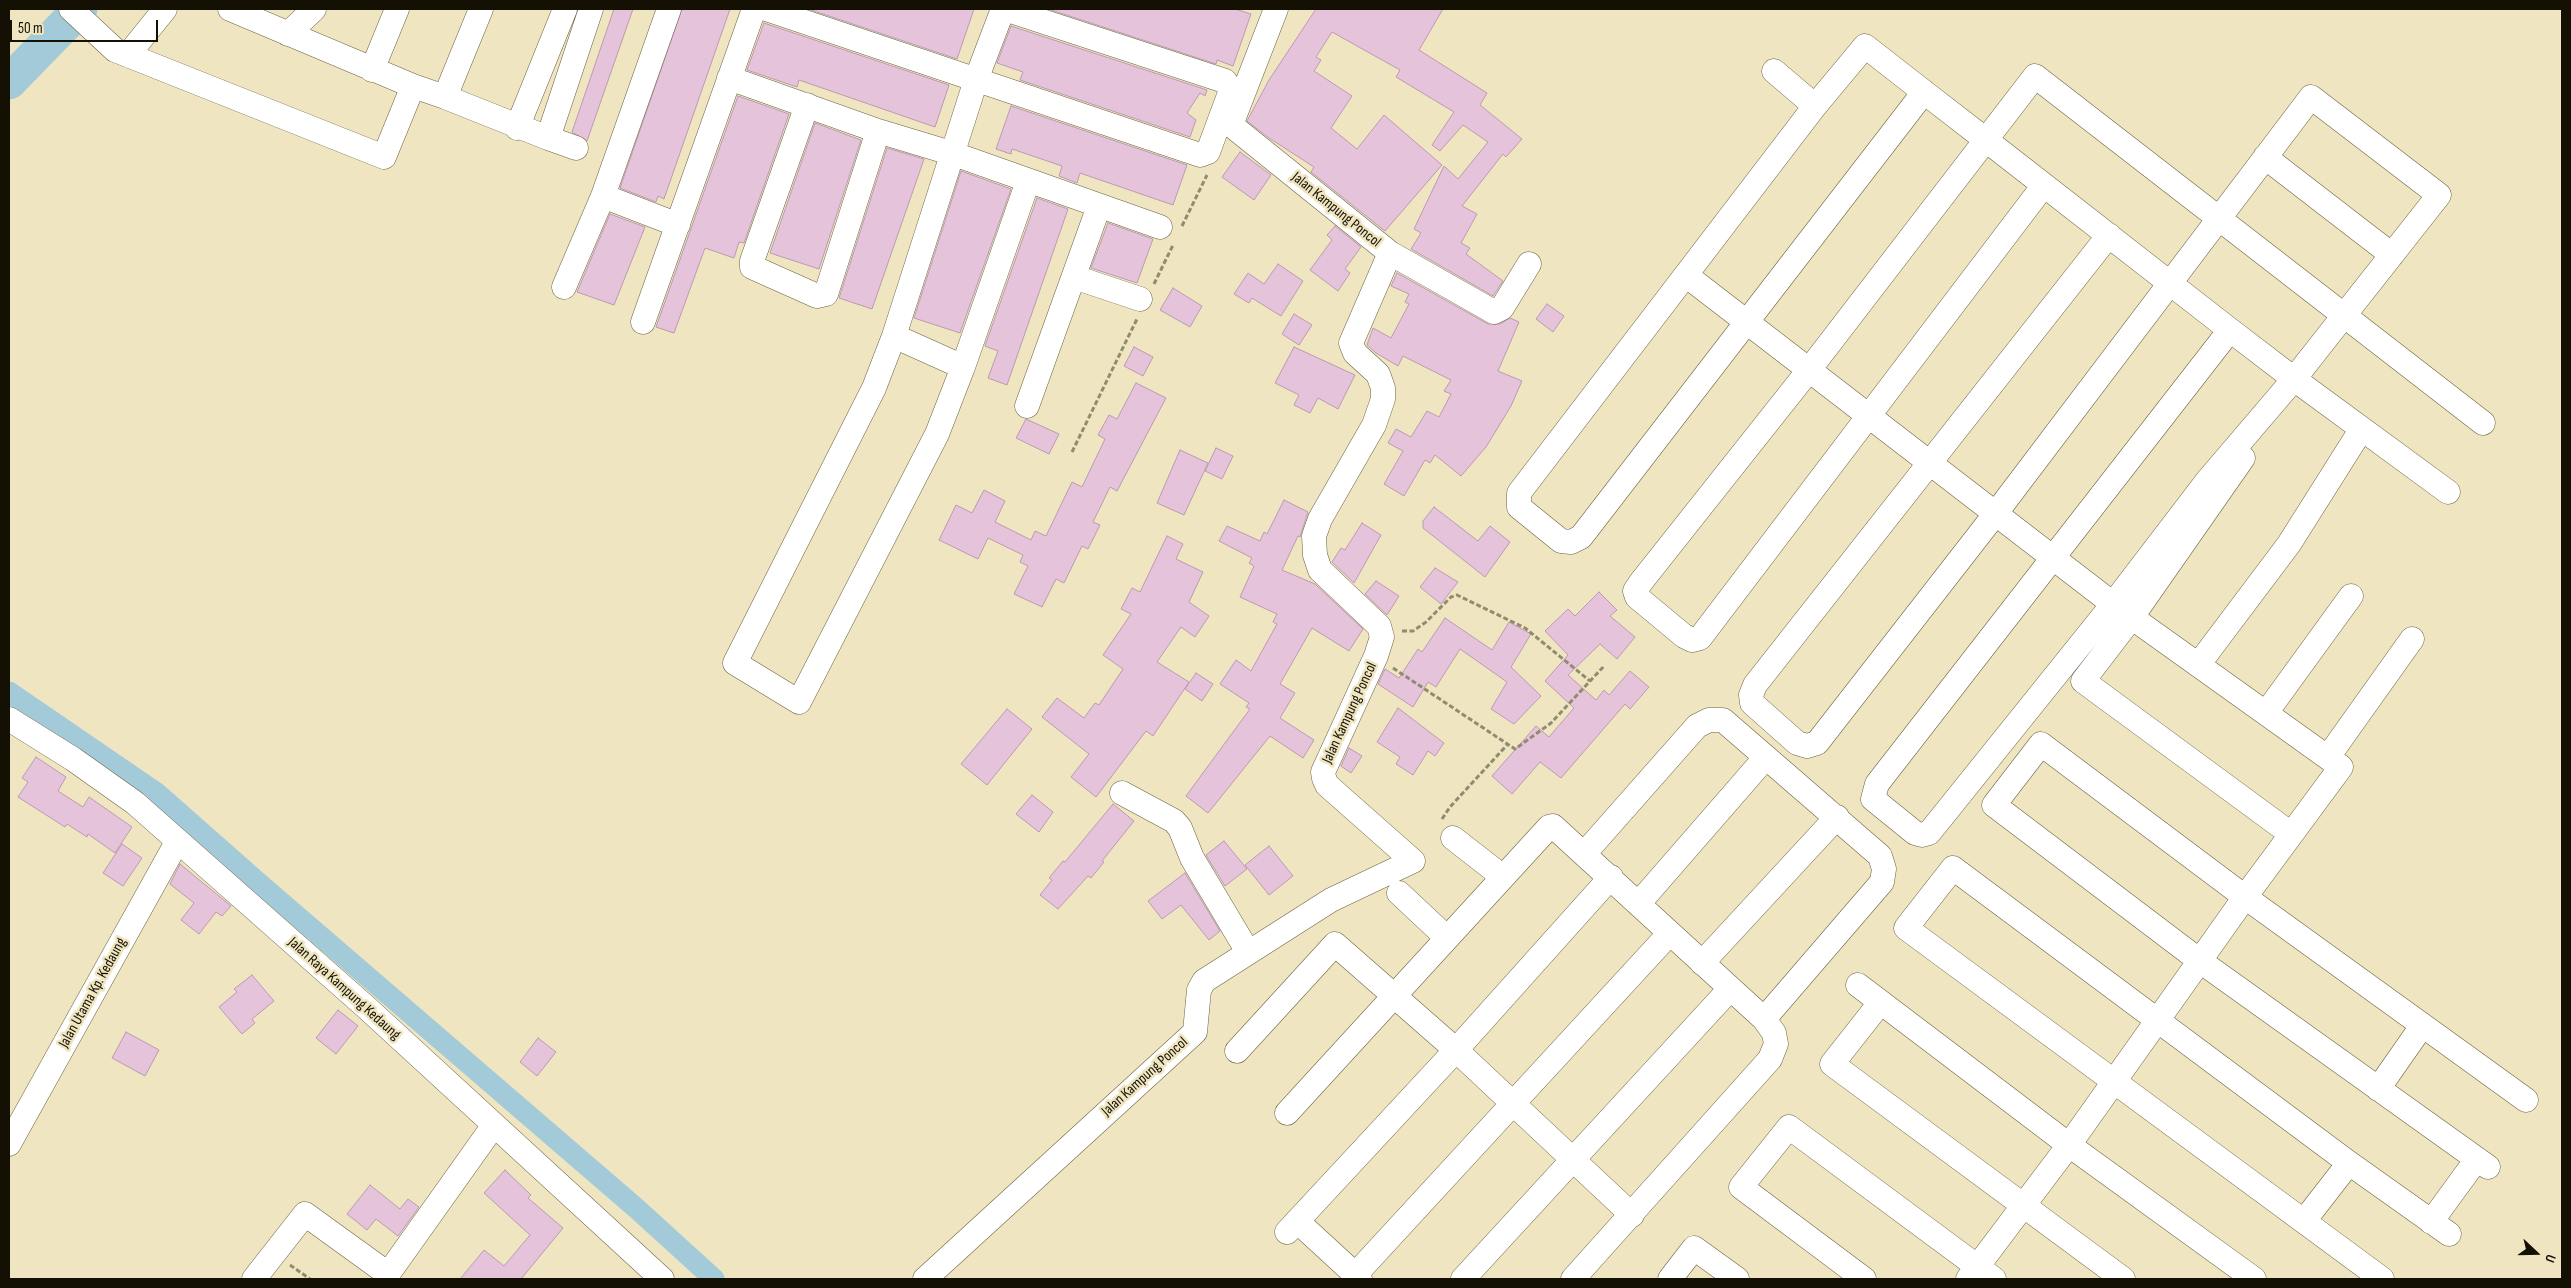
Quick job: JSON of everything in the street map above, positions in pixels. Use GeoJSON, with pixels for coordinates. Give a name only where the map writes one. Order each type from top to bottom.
{"type":"FeatureCollection","features":[{"type":"Feature","properties":{"kind":"street"},"geometry":{"type":"LineString","coordinates":[[128,55],[165,9]]}},
{"type":"Feature","properties":{"kind":"street"},"geometry":{"type":"LineString","coordinates":[[230,9],[372,70],[445,97],[517,128],[576,148]]}},
{"type":"Feature","properties":{"kind":"street"},"geometry":{"type":"LineString","coordinates":[[288,34],[314,9]]}},
{"type":"Feature","properties":{"kind":"street"},"geometry":{"type":"LineString","coordinates":[[372,70],[397,9]]}},
{"type":"Feature","properties":{"kind":"street"},"geometry":{"type":"LineString","coordinates":[[445,97],[481,9]]}},
{"type":"Feature","properties":{"kind":"street"},"geometry":{"type":"LineString","coordinates":[[517,128],[565,9]]}},
{"type":"Feature","properties":{"kind":"street"},"geometry":{"type":"LineString","coordinates":[[548,138],[591,9]]}},
{"type":"Feature","properties":{"kind":"street"},"geometry":{"type":"LineString","coordinates":[[564,287],[603,196],[669,9]]}},
{"type":"Feature","properties":{"kind":"street"},"geometry":{"type":"LineString","coordinates":[[643,322],[754,9]]}},
{"type":"Feature","properties":{"kind":"street"},"geometry":{"type":"LineString","coordinates":[[766,9],[976,80],[1200,155],[1208,152],[1231,90],[1225,81],[1004,9],[976,80],[954,154],[894,336],[874,388],[735,663],[799,702],[937,434],[963,367],[1028,181]]}},
{"type":"Feature","properties":{"kind":"street","name":"Jalan Kampung Poncol"},"geometry":{"type":"LineString","coordinates":[[925,1279],[1195,1032],[1201,984],[1331,900],[1413,861],[1327,785],[1324,778],[1324,772],[1376,656],[1382,637],[1379,626],[1320,570],[1315,555],[1314,536],[1320,519],[1374,425],[1383,399],[1383,388],[1378,374],[1355,354],[1351,343],[1390,253],[1231,125],[1269,11]]}},
{"type":"Feature","properties":{"kind":"street"},"geometry":{"type":"LineString","coordinates":[[77,15],[115,50],[384,158],[413,86]]}},
{"type":"Feature","properties":{"kind":"street"},"geometry":{"type":"LineString","coordinates":[[1924,92],[1581,537],[1572,542],[1561,541],[1519,507],[1519,492],[1687,276],[1814,106],[1864,46],[1924,92],[1986,140],[2044,186],[2294,379],[2448,492]]}},
{"type":"Feature","properties":{"kind":"street"},"geometry":{"type":"LineString","coordinates":[[1774,71],[1814,106]]}},
{"type":"Feature","properties":{"kind":"street"},"geometry":{"type":"LineString","coordinates":[[2044,186],[1700,638],[1692,640],[1684,636],[1638,596],[1635,591],[1809,370],[2035,76],[2483,424]]}},
{"type":"Feature","properties":{"kind":"street"},"geometry":{"type":"LineString","coordinates":[[729,78],[878,131],[954,154],[1160,227]]}},
{"type":"Feature","properties":{"kind":"street"},"geometry":{"type":"LineString","coordinates":[[2109,236],[1755,685],[1751,694],[1752,703],[1798,743],[1807,746],[1817,743],[1996,513],[2311,97],[2439,195],[2294,379],[2221,492],[2122,611],[1929,833],[1922,835],[1915,833],[1873,799],[1874,791],[2052,557],[2230,330]]}},
{"type":"Feature","properties":{"kind":"street"},"geometry":{"type":"LineString","coordinates":[[807,105],[752,261],[752,267],[817,296],[826,294],[878,131]]}},
{"type":"Feature","properties":{"kind":"street"},"geometry":{"type":"LineString","coordinates":[[2265,158],[2392,255]]}},
{"type":"Feature","properties":{"kind":"street"},"geometry":{"type":"LineString","coordinates":[[603,196],[678,225]]}},
{"type":"Feature","properties":{"kind":"street"},"geometry":{"type":"LineString","coordinates":[[1027,406],[1099,206]]}},
{"type":"Feature","properties":{"kind":"street"},"geometry":{"type":"LineString","coordinates":[[1390,253],[1494,312],[1502,308],[1529,264]]}},
{"type":"Feature","properties":{"kind":"street"},"geometry":{"type":"LineString","coordinates":[[1687,276],[2122,611],[2341,767],[2245,897],[2115,1082],[2024,1205],[1980,1275],[1789,1127],[1741,1187],[1864,1279]]}},
{"type":"Feature","properties":{"kind":"street"},"geometry":{"type":"LineString","coordinates":[[1074,277],[1140,299]]}},
{"type":"Feature","properties":{"kind":"street"},"geometry":{"type":"LineString","coordinates":[[894,336],[963,367]]}},
{"type":"Feature","properties":{"kind":"street"},"geometry":{"type":"LineString","coordinates":[[2198,665],[2289,544],[2361,430]]}},
{"type":"Feature","properties":{"kind":"street"},"geometry":{"type":"LineString","coordinates":[[2266,714],[2351,596]]}},
{"type":"Feature","properties":{"kind":"street"},"geometry":{"type":"LineString","coordinates":[[2122,611],[2083,681],[2291,834]]}},
{"type":"Feature","properties":{"kind":"street"},"geometry":{"type":"LineString","coordinates":[[2328,757],[2412,639]]}},
{"type":"Feature","properties":{"kind":"street","name":"Jalan Raya Kampung Kedaung"},"geometry":{"type":"LineString","coordinates":[[9,720],[73,759],[135,804],[367,1008],[662,1279]]}},
{"type":"Feature","properties":{"kind":"street"},"geometry":{"type":"LineString","coordinates":[[1584,854],[1697,726],[1709,720],[1723,720],[1880,856],[1884,869],[1882,882],[1764,1019]]}},
{"type":"Feature","properties":{"kind":"street"},"geometry":{"type":"LineString","coordinates":[[2382,1279],[1906,928],[1953,868],[2440,1228],[2483,1163],[2200,961],[1994,805],[2041,744],[2245,897],[2526,1100]]}},
{"type":"Feature","properties":{"kind":"street"},"geometry":{"type":"LineString","coordinates":[[1639,903],[1766,757]]}},
{"type":"Feature","properties":{"kind":"street"},"geometry":{"type":"LineString","coordinates":[[1122,793],[1174,821],[1180,828],[1192,858],[1248,952]]}},
{"type":"Feature","properties":{"kind":"street"},"geometry":{"type":"LineString","coordinates":[[1702,963],[1837,817]]}},
{"type":"Feature","properties":{"kind":"street"},"geometry":{"type":"LineString","coordinates":[[1287,1113],[1549,826],[1558,829],[1764,1019],[1774,1033],[1776,1044],[1770,1060],[1573,1279]]}},
{"type":"Feature","properties":{"kind":"street"},"geometry":{"type":"LineString","coordinates":[[1446,830],[1503,877]]}},
{"type":"Feature","properties":{"kind":"street","name":"Jalan Utama Kp. Kedaung"},"geometry":{"type":"LineString","coordinates":[[9,1144],[177,842]]}},
{"type":"Feature","properties":{"kind":"street"},"geometry":{"type":"LineString","coordinates":[[1611,877],[1456,1050],[1292,1226],[1357,1277],[1670,933]]}},
{"type":"Feature","properties":{"kind":"street"},"geometry":{"type":"LineString","coordinates":[[1399,893],[1447,938]]}},
{"type":"Feature","properties":{"kind":"street"},"geometry":{"type":"LineString","coordinates":[[1237,1051],[1335,944],[1456,1050],[1513,1106],[1632,1215]]}},
{"type":"Feature","properties":{"kind":"street"},"geometry":{"type":"LineString","coordinates":[[1858,985],[2069,1145],[2254,1279]]}},
{"type":"Feature","properties":{"kind":"street"},"geometry":{"type":"LineString","coordinates":[[1463,1279],[1730,989]]}},
{"type":"Feature","properties":{"kind":"street"},"geometry":{"type":"LineString","coordinates":[[1880,1002],[1832,1064],[2123,1279]]}},
{"type":"Feature","properties":{"kind":"street"},"geometry":{"type":"LineString","coordinates":[[2378,1088],[2422,1026]]}},
{"type":"Feature","properties":{"kind":"street"},"geometry":{"type":"LineString","coordinates":[[254,1279],[305,1214],[388,1274],[494,1125]]}},
{"type":"Feature","properties":{"kind":"street"},"geometry":{"type":"LineString","coordinates":[[2304,1221],[2350,1163]]}},
{"type":"Feature","properties":{"kind":"street"},"geometry":{"type":"LineString","coordinates":[[1670,1279],[1694,1248],[1736,1279]]}},
{"type":"Feature","properties":{"kind":"path"},"geometry":{"type":"LineString","coordinates":[[1379,626],[1401,631],[1412,631],[1426,622],[1451,597],[1458,596],[1525,628],[1590,681]]}},
{"type":"Feature","properties":{"kind":"path"},"geometry":{"type":"LineString","coordinates":[[1376,656],[1515,749],[1519,748],[1551,723],[1605,665]]}},
{"type":"Feature","properties":{"kind":"path"},"geometry":{"type":"LineString","coordinates":[[1446,830],[1450,807],[1507,745]]}},
{"type":"Feature","properties":{"kind":"building"},"geometry":{"type":"Polygon","coordinates":[[[614,9],[633,9],[587,141],[572,132],[614,9]]]}},
{"type":"Feature","properties":{"kind":"building"},"geometry":{"type":"Polygon","coordinates":[[[682,9],[730,9],[664,199],[658,196],[656,202],[620,188],[682,9]]]}},
{"type":"Feature","properties":{"kind":"building"},"geometry":{"type":"Polygon","coordinates":[[[808,9],[974,9],[957,59],[808,9]]]}},
{"type":"Feature","properties":{"kind":"building"},"geometry":{"type":"Polygon","coordinates":[[[1048,9],[1235,9],[1251,14],[1233,66],[1217,60],[1216,64],[1048,9]]]}},
{"type":"Feature","properties":{"kind":"building"},"geometry":{"type":"Polygon","coordinates":[[[1316,9],[1443,9],[1419,50],[1487,93],[1480,105],[1522,139],[1506,157],[1503,154],[1462,206],[1477,214],[1461,243],[1470,248],[1466,254],[1503,281],[1493,296],[1411,249],[1421,233],[1414,229],[1444,166],[1458,179],[1488,142],[1463,125],[1440,151],[1432,145],[1454,112],[1396,77],[1400,70],[1332,32],[1316,57],[1321,60],[1314,71],[1352,96],[1331,128],[1357,149],[1384,115],[1442,165],[1385,231],[1311,172],[1314,167],[1269,138],[1247,121],[1269,80],[1316,9]]]}},
{"type":"Feature","properties":{"kind":"building"},"geometry":{"type":"Polygon","coordinates":[[[764,23],[949,85],[935,127],[799,80],[797,87],[747,70],[764,23]]]}},
{"type":"Feature","properties":{"kind":"building"},"geometry":{"type":"Polygon","coordinates":[[[1011,26],[1207,90],[1205,96],[1200,93],[1187,113],[1196,120],[1190,137],[1020,80],[1023,72],[997,63],[1011,26]]]}},
{"type":"Feature","properties":{"kind":"building"},"geometry":{"type":"Polygon","coordinates":[[[738,96],[789,114],[744,243],[739,242],[734,258],[705,248],[674,333],[656,327],[738,96]]]}},
{"type":"Feature","properties":{"kind":"building"},"geometry":{"type":"Polygon","coordinates":[[[1011,106],[1187,165],[1173,205],[1080,173],[1077,183],[1059,176],[1062,166],[1012,149],[1011,154],[996,149],[1011,106]]]}},
{"type":"Feature","properties":{"kind":"building"},"geometry":{"type":"Polygon","coordinates":[[[815,123],[861,140],[819,269],[770,253],[815,123]]]}},
{"type":"Feature","properties":{"kind":"building"},"geometry":{"type":"Polygon","coordinates":[[[887,148],[924,159],[872,309],[839,298],[887,148]]]}},
{"type":"Feature","properties":{"kind":"building"},"geometry":{"type":"Polygon","coordinates":[[[1240,152],[1271,175],[1254,200],[1222,177],[1240,152]]]}},
{"type":"Feature","properties":{"kind":"building"},"geometry":{"type":"Polygon","coordinates":[[[961,171],[1011,189],[960,333],[914,318],[961,171]]]}},
{"type":"Feature","properties":{"kind":"building"},"geometry":{"type":"Polygon","coordinates":[[[1037,198],[1068,209],[1007,385],[988,378],[998,351],[985,346],[1037,198]]]}},
{"type":"Feature","properties":{"kind":"building"},"geometry":{"type":"Polygon","coordinates":[[[610,214],[645,227],[614,305],[577,292],[610,214]]]}},
{"type":"Feature","properties":{"kind":"building"},"geometry":{"type":"Polygon","coordinates":[[[1108,223],[1153,239],[1137,283],[1091,268],[1108,223]]]}},
{"type":"Feature","properties":{"kind":"building"},"geometry":{"type":"Polygon","coordinates":[[[1335,226],[1361,247],[1345,269],[1350,273],[1338,291],[1310,270],[1332,240],[1327,235],[1335,226]]]}},
{"type":"Feature","properties":{"kind":"building"},"geometry":{"type":"Polygon","coordinates":[[[1278,264],[1303,281],[1281,316],[1252,298],[1249,303],[1234,294],[1248,273],[1264,284],[1278,264]]]}},
{"type":"Feature","properties":{"kind":"building"},"geometry":{"type":"Polygon","coordinates":[[[1397,273],[1488,324],[1500,324],[1510,318],[1519,322],[1498,371],[1522,381],[1511,406],[1486,447],[1461,476],[1435,455],[1430,463],[1425,460],[1404,496],[1384,484],[1403,451],[1388,443],[1396,429],[1411,437],[1427,411],[1439,417],[1451,394],[1444,391],[1451,380],[1403,356],[1398,366],[1376,353],[1367,345],[1373,328],[1391,338],[1409,304],[1405,302],[1409,294],[1391,286],[1397,273]]]}},
{"type":"Feature","properties":{"kind":"building"},"geometry":{"type":"Polygon","coordinates":[[[1173,288],[1202,306],[1190,327],[1160,310],[1173,288]]]}},
{"type":"Feature","properties":{"kind":"building"},"geometry":{"type":"Polygon","coordinates":[[[1547,304],[1564,316],[1553,332],[1536,319],[1547,304]]]}},
{"type":"Feature","properties":{"kind":"building"},"geometry":{"type":"Polygon","coordinates":[[[1294,314],[1312,325],[1299,345],[1282,334],[1294,314]]]}},
{"type":"Feature","properties":{"kind":"building"},"geometry":{"type":"Polygon","coordinates":[[[1134,347],[1153,357],[1143,376],[1124,366],[1134,347]]]}},
{"type":"Feature","properties":{"kind":"building"},"geometry":{"type":"Polygon","coordinates":[[[1294,347],[1355,375],[1338,409],[1318,398],[1310,413],[1294,405],[1299,395],[1275,383],[1294,347]]]}},
{"type":"Feature","properties":{"kind":"building"},"geometry":{"type":"Polygon","coordinates":[[[1136,383],[1166,398],[1117,491],[1110,487],[1093,522],[1100,525],[1088,549],[1082,546],[1064,583],[1056,579],[1042,607],[1014,594],[1028,566],[1020,562],[1023,555],[988,538],[978,559],[939,540],[956,505],[972,513],[984,490],[1005,501],[995,522],[1031,540],[1035,531],[1046,536],[1072,482],[1082,487],[1105,439],[1098,435],[1109,415],[1117,419],[1136,383]]]}},
{"type":"Feature","properties":{"kind":"building"},"geometry":{"type":"Polygon","coordinates":[[[1026,419],[1059,434],[1049,454],[1016,438],[1026,419]]]}},
{"type":"Feature","properties":{"kind":"building"},"geometry":{"type":"Polygon","coordinates":[[[1216,448],[1233,456],[1222,479],[1205,471],[1216,448]]]}},
{"type":"Feature","properties":{"kind":"building"},"geometry":{"type":"Polygon","coordinates":[[[1180,450],[1208,463],[1184,515],[1157,503],[1180,450]]]}},
{"type":"Feature","properties":{"kind":"building"},"geometry":{"type":"Polygon","coordinates":[[[1284,500],[1308,512],[1300,537],[1298,536],[1282,570],[1315,584],[1363,629],[1349,651],[1312,628],[1280,684],[1295,693],[1280,718],[1314,740],[1303,758],[1270,736],[1208,813],[1186,796],[1250,709],[1246,707],[1249,703],[1220,684],[1236,660],[1251,671],[1277,624],[1273,622],[1277,614],[1240,597],[1254,566],[1249,563],[1252,558],[1219,541],[1227,526],[1260,541],[1264,532],[1267,534],[1284,500]]]}},
{"type":"Feature","properties":{"kind":"building"},"geometry":{"type":"Polygon","coordinates":[[[1434,507],[1478,541],[1490,526],[1510,542],[1485,577],[1423,528],[1423,521],[1434,507]]]}},
{"type":"Feature","properties":{"kind":"building"},"geometry":{"type":"Polygon","coordinates":[[[1362,523],[1381,535],[1354,583],[1332,562],[1341,548],[1345,550],[1362,523]]]}},
{"type":"Feature","properties":{"kind":"building"},"geometry":{"type":"Polygon","coordinates":[[[1167,536],[1183,544],[1176,559],[1203,572],[1189,602],[1209,616],[1195,637],[1181,627],[1157,662],[1189,682],[1153,736],[1146,731],[1096,797],[1071,777],[1089,754],[1042,717],[1057,698],[1084,718],[1095,703],[1099,705],[1123,669],[1103,655],[1131,614],[1121,609],[1132,588],[1140,592],[1167,536]]]}},
{"type":"Feature","properties":{"kind":"building"},"geometry":{"type":"Polygon","coordinates":[[[1435,568],[1458,582],[1441,604],[1420,587],[1435,568]]]}},
{"type":"Feature","properties":{"kind":"building"},"geometry":{"type":"Polygon","coordinates":[[[1376,581],[1399,596],[1387,615],[1365,594],[1376,581]]]}},
{"type":"Feature","properties":{"kind":"building"},"geometry":{"type":"Polygon","coordinates":[[[1599,592],[1617,610],[1610,616],[1635,637],[1617,659],[1600,644],[1568,675],[1596,700],[1604,690],[1609,695],[1630,671],[1649,687],[1630,709],[1625,704],[1561,778],[1540,762],[1512,794],[1492,776],[1536,726],[1549,737],[1574,708],[1545,681],[1568,655],[1545,631],[1568,609],[1575,616],[1599,592]]]}},
{"type":"Feature","properties":{"kind":"building"},"geometry":{"type":"Polygon","coordinates":[[[1445,618],[1492,650],[1509,622],[1531,634],[1511,667],[1541,696],[1514,724],[1491,709],[1507,682],[1460,649],[1436,687],[1428,682],[1413,707],[1378,684],[1385,669],[1399,678],[1418,649],[1422,652],[1445,618]]]}},
{"type":"Feature","properties":{"kind":"building"},"geometry":{"type":"Polygon","coordinates":[[[1196,673],[1213,684],[1202,701],[1185,689],[1196,673]]]}},
{"type":"Feature","properties":{"kind":"building"},"geometry":{"type":"Polygon","coordinates":[[[1398,708],[1444,743],[1435,756],[1428,751],[1413,775],[1396,764],[1400,757],[1377,742],[1398,708]]]}},
{"type":"Feature","properties":{"kind":"building"},"geometry":{"type":"Polygon","coordinates":[[[1007,709],[1032,729],[987,785],[961,764],[1007,709]]]}},
{"type":"Feature","properties":{"kind":"building"},"geometry":{"type":"Polygon","coordinates":[[[1349,748],[1362,756],[1351,773],[1341,766],[1349,748]]]}},
{"type":"Feature","properties":{"kind":"building"},"geometry":{"type":"Polygon","coordinates":[[[36,757],[66,777],[58,791],[83,807],[89,797],[132,827],[115,853],[88,834],[87,837],[67,824],[65,827],[18,797],[28,782],[22,778],[36,757]]]}},
{"type":"Feature","properties":{"kind":"building"},"geometry":{"type":"Polygon","coordinates":[[[1032,795],[1053,812],[1039,832],[1016,814],[1032,795]]]}},
{"type":"Feature","properties":{"kind":"building"},"geometry":{"type":"Polygon","coordinates":[[[1113,804],[1134,821],[1091,878],[1088,876],[1058,909],[1040,895],[1052,880],[1049,878],[1063,861],[1065,862],[1113,804]]]}},
{"type":"Feature","properties":{"kind":"building"},"geometry":{"type":"Polygon","coordinates":[[[1224,841],[1247,869],[1225,886],[1206,855],[1224,841]]]}},
{"type":"Feature","properties":{"kind":"building"},"geometry":{"type":"Polygon","coordinates":[[[122,844],[142,858],[123,886],[103,873],[122,844]]]}},
{"type":"Feature","properties":{"kind":"building"},"geometry":{"type":"Polygon","coordinates":[[[1269,846],[1293,876],[1269,895],[1245,865],[1269,846]]]}},
{"type":"Feature","properties":{"kind":"building"},"geometry":{"type":"Polygon","coordinates":[[[180,864],[231,906],[222,916],[216,912],[199,934],[181,920],[194,903],[170,884],[180,864]]]}},
{"type":"Feature","properties":{"kind":"building"},"geometry":{"type":"Polygon","coordinates":[[[1185,873],[1220,931],[1209,940],[1181,905],[1162,919],[1148,901],[1185,873]]]}},
{"type":"Feature","properties":{"kind":"building"},"geometry":{"type":"Polygon","coordinates":[[[252,975],[274,1001],[252,1019],[255,1023],[242,1034],[219,1007],[237,992],[234,989],[252,975]]]}},
{"type":"Feature","properties":{"kind":"building"},"geometry":{"type":"Polygon","coordinates":[[[338,1010],[358,1026],[336,1054],[316,1038],[338,1010]]]}},
{"type":"Feature","properties":{"kind":"building"},"geometry":{"type":"Polygon","coordinates":[[[126,1032],[159,1050],[145,1076],[112,1058],[126,1032]]]}},
{"type":"Feature","properties":{"kind":"building"},"geometry":{"type":"Polygon","coordinates":[[[538,1038],[556,1052],[537,1076],[520,1062],[538,1038]]]}},
{"type":"Feature","properties":{"kind":"building"},"geometry":{"type":"Polygon","coordinates":[[[505,1170],[531,1195],[528,1198],[563,1228],[521,1279],[460,1279],[484,1250],[504,1266],[530,1235],[484,1193],[505,1170]]]}},
{"type":"Feature","properties":{"kind":"building"},"geometry":{"type":"Polygon","coordinates":[[[370,1185],[400,1209],[408,1199],[419,1207],[398,1236],[376,1219],[367,1230],[347,1214],[370,1185]]]}},
{"type":"Feature","properties":{"kind":"waterway"},"geometry":{"type":"LineString","coordinates":[[9,82],[80,9]]}},
{"type":"Feature","properties":{"kind":"waterway"},"geometry":{"type":"LineString","coordinates":[[9,692],[158,794],[636,1208],[714,1279]]}}]}
